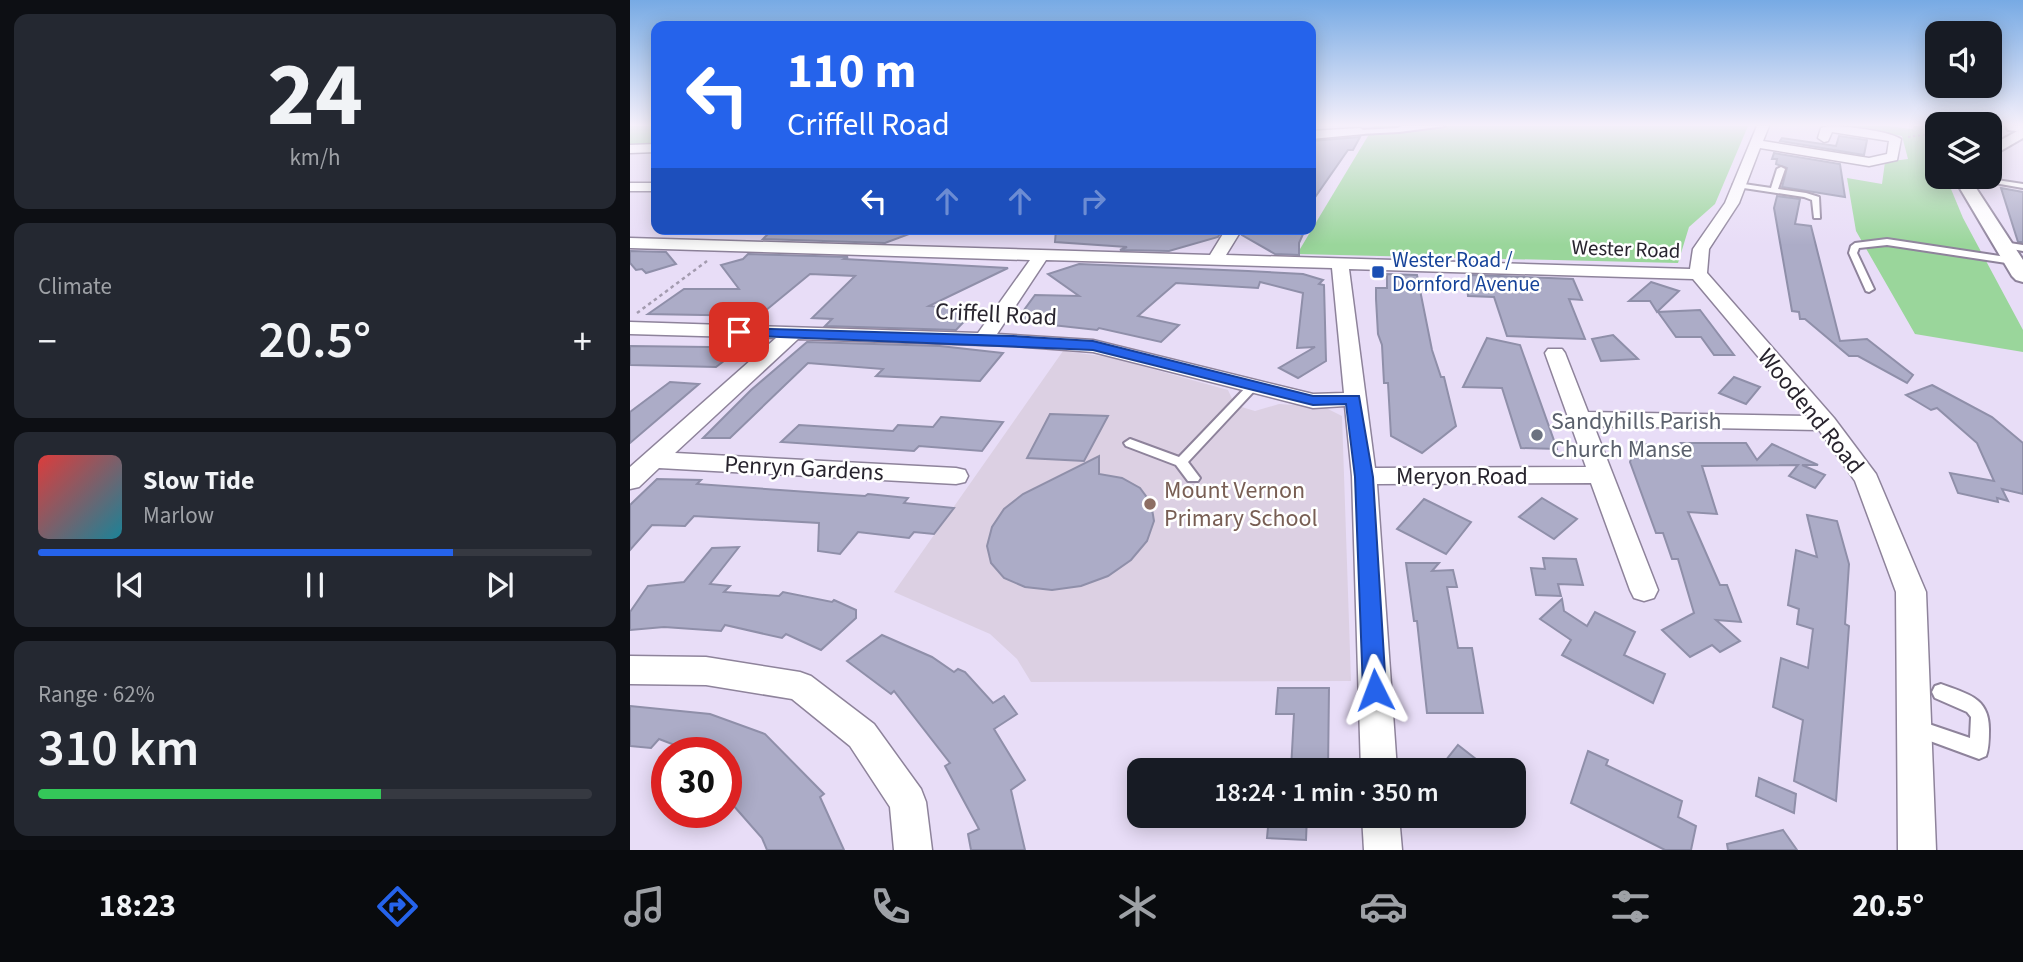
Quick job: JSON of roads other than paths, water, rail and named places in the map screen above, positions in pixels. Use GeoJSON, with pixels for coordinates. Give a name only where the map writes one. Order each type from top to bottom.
{"type":"FeatureCollection","features":[{"type":"Feature","properties":{"kind":"street"},"geometry":{"type":"LineString","coordinates":[[1698,274],[1701,249],[1732,203],[1745,166]]}},
{"type":"Feature","properties":{"kind":"street"},"geometry":{"type":"LineString","coordinates":[[630,187],[651,187]]}},
{"type":"Feature","properties":{"kind":"street"},"geometry":{"type":"LineString","coordinates":[[1969,189],[2016,258]]}},
{"type":"Feature","properties":{"kind":"street"},"geometry":{"type":"LineString","coordinates":[[727,246],[737,235]]}},
{"type":"Feature","properties":{"kind":"street"},"geometry":{"type":"LineString","coordinates":[[1214,261],[1230,235]]}},
{"type":"Feature","properties":{"kind":"street","name":"Wester Road"},"geometry":{"type":"LineString","coordinates":[[630,243],[727,246],[933,245],[1042,254],[1214,261],[1698,274]]}},
{"type":"Feature","properties":{"kind":"street"},"geometry":{"type":"LineString","coordinates":[[985,339],[1042,254]]}},
{"type":"Feature","properties":{"kind":"street"},"geometry":{"type":"LineString","coordinates":[[1340,264],[1353,399],[1364,477],[1378,758]]}},
{"type":"Feature","properties":{"kind":"street","name":"Woodend Road"},"geometry":{"type":"LineString","coordinates":[[1698,274],[1826,423],[1867,480],[1911,592],[1917,850]]}},
{"type":"Feature","properties":{"kind":"street","name":"Criffell Road"},"geometry":{"type":"LineString","coordinates":[[630,328],[985,339],[1093,346],[1313,401],[1353,399]]}},
{"type":"Feature","properties":{"kind":"street"},"geometry":{"type":"LineString","coordinates":[[630,481],[793,333]]}},
{"type":"Feature","properties":{"kind":"street"},"geometry":{"type":"LineString","coordinates":[[1555,353],[1644,590]]}},
{"type":"Feature","properties":{"kind":"street"},"geometry":{"type":"LineString","coordinates":[[1580,419],[1826,423]]}},
{"type":"Feature","properties":{"kind":"street","name":"Penryn Gardens"},"geometry":{"type":"LineString","coordinates":[[653,460],[956,476]]}},
{"type":"Feature","properties":{"kind":"street","name":"Meryon Road"},"geometry":{"type":"LineString","coordinates":[[1364,477],[1601,475]]}},
{"type":"Feature","properties":{"kind":"street"},"geometry":{"type":"LineString","coordinates":[[630,670],[706,671],[800,685],[862,735],[908,802],[913,850]]}},
{"type":"Feature","properties":{"kind":"street"},"geometry":{"type":"LineString","coordinates":[[1382,828],[1383,850]]}},
{"type":"Feature","properties":{"kind":"lane"},"geometry":{"type":"LineString","coordinates":[[1774,190],[1782,169]]}},
{"type":"Feature","properties":{"kind":"lane"},"geometry":{"type":"LineString","coordinates":[[2002,183],[2023,186]]}},
{"type":"Feature","properties":{"kind":"lane"},"geometry":{"type":"LineString","coordinates":[[1737,185],[1816,199],[1816,216]]}},
{"type":"Feature","properties":{"kind":"lane"},"geometry":{"type":"LineString","coordinates":[[1869,289],[1853,253],[1855,246],[1887,242],[2016,258]]}},
{"type":"Feature","properties":{"kind":"lane"},"geometry":{"type":"LineString","coordinates":[[1181,462],[1253,386]]}},
{"type":"Feature","properties":{"kind":"lane"},"geometry":{"type":"LineString","coordinates":[[1130,443],[1181,462],[1193,478]]}},
{"type":"Feature","properties":{"kind":"lane"},"geometry":{"type":"LineString","coordinates":[[1914,726],[1979,750],[1980,715],[1973,706],[1941,692]]}},
{"type":"Feature","properties":{"kind":"place","name":"Wester Road / Dornford Avenue"},"geometry":{"type":"Point","coordinates":[1378,272]}},
{"type":"Feature","properties":{"kind":"place","name":"Sandyhills Parish Church Manse"},"geometry":{"type":"Point","coordinates":[1537,435]}},
{"type":"Feature","properties":{"kind":"place","name":"Mount Vernon Primary School"},"geometry":{"type":"Point","coordinates":[1150,504]}}]}
